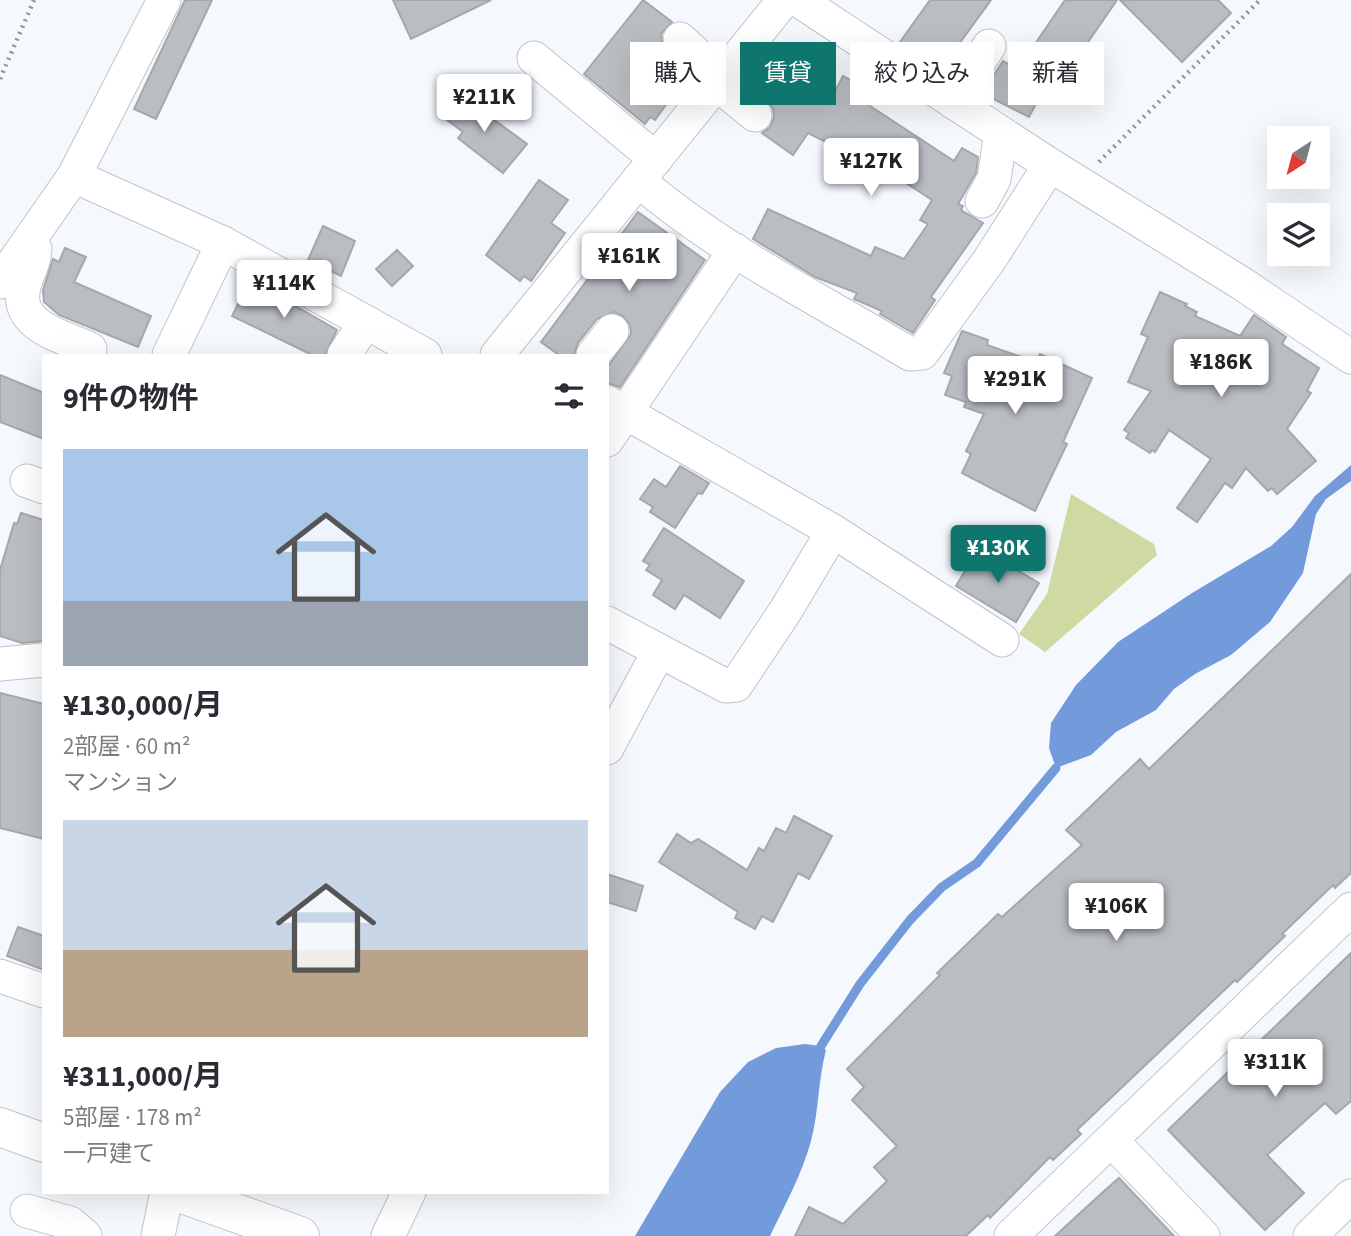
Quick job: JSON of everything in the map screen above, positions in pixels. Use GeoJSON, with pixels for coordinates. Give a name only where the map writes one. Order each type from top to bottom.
{"type":"FeatureCollection","features":[{"type":"Feature","properties":{"kind":"main road"},"geometry":{"type":"LineString","coordinates":[[0,1127],[42,1142]]}},
{"type":"Feature","properties":{"kind":"main road"},"geometry":{"type":"LineString","coordinates":[[182,1194],[300,1236]]}},
{"type":"Feature","properties":{"kind":"street"},"geometry":{"type":"LineString","coordinates":[[0,282],[74,176],[164,0]]}},
{"type":"Feature","properties":{"kind":"street"},"geometry":{"type":"LineString","coordinates":[[726,74],[783,0]]}},
{"type":"Feature","properties":{"kind":"street"},"geometry":{"type":"LineString","coordinates":[[798,0],[862,42]]}},
{"type":"Feature","properties":{"kind":"street"},"geometry":{"type":"LineString","coordinates":[[680,39],[683,42]]}},
{"type":"Feature","properties":{"kind":"street"},"geometry":{"type":"LineString","coordinates":[[534,58],[647,169],[662,201],[735,250],[910,354],[922,353],[990,259],[1050,165]]}},
{"type":"Feature","properties":{"kind":"street"},"geometry":{"type":"LineString","coordinates":[[726,88],[755,115]]}},
{"type":"Feature","properties":{"kind":"street"},"geometry":{"type":"LineString","coordinates":[[512,351],[647,169],[701,105]]}},
{"type":"Feature","properties":{"kind":"street"},"geometry":{"type":"LineString","coordinates":[[958,105],[1241,283],[1351,357]]}},
{"type":"Feature","properties":{"kind":"street"},"geometry":{"type":"LineString","coordinates":[[982,201],[994,179],[1002,133]]}},
{"type":"Feature","properties":{"kind":"street"},"geometry":{"type":"LineString","coordinates":[[74,176],[223,243],[423,354]]}},
{"type":"Feature","properties":{"kind":"street"},"geometry":{"type":"LineString","coordinates":[[34,236],[35,254],[23,290],[25,314],[32,322],[90,349]]}},
{"type":"Feature","properties":{"kind":"street"},"geometry":{"type":"LineString","coordinates":[[169,354],[223,243]]}},
{"type":"Feature","properties":{"kind":"street"},"geometry":{"type":"LineString","coordinates":[[735,250],[613,418],[832,531],[1002,640]]}},
{"type":"Feature","properties":{"kind":"street"},"geometry":{"type":"LineString","coordinates":[[345,354],[366,322]]}},
{"type":"Feature","properties":{"kind":"street"},"geometry":{"type":"LineString","coordinates":[[609,624],[726,686],[736,685],[786,610],[832,531]]}},
{"type":"Feature","properties":{"kind":"street"},"geometry":{"type":"LineString","coordinates":[[609,744],[659,651]]}},
{"type":"Feature","properties":{"kind":"street"},"geometry":{"type":"LineString","coordinates":[[0,664],[42,660]]}},
{"type":"Feature","properties":{"kind":"street"},"geometry":{"type":"LineString","coordinates":[[1011,1236],[1351,909]]}},
{"type":"Feature","properties":{"kind":"street"},"geometry":{"type":"LineString","coordinates":[[0,976],[42,990]]}},
{"type":"Feature","properties":{"kind":"street"},"geometry":{"type":"LineString","coordinates":[[1111,1140],[1203,1236]]}},
{"type":"Feature","properties":{"kind":"street"},"geometry":{"type":"LineString","coordinates":[[158,1236],[167,1194]]}},
{"type":"Feature","properties":{"kind":"street"},"geometry":{"type":"LineString","coordinates":[[388,1236],[408,1194]]}},
{"type":"Feature","properties":{"kind":"street"},"geometry":{"type":"LineString","coordinates":[[1310,1236],[1351,1196]]}},
{"type":"Feature","properties":{"kind":"street"},"geometry":{"type":"LineString","coordinates":[[27,1210],[70,1223],[85,1236]]}},
{"type":"Feature","properties":{"kind":"path"},"geometry":{"type":"LineString","coordinates":[[0,79],[34,0]]}},
{"type":"Feature","properties":{"kind":"path"},"geometry":{"type":"LineString","coordinates":[[1079,182],[1260,0]]}},
{"type":"Feature","properties":{"kind":"green space"},"geometry":{"type":"Polygon","coordinates":[[[1071,494],[1154,544],[1157,555],[1045,652],[1019,634],[1047,594],[1071,494]]]}},
{"type":"Feature","properties":{"kind":"water"},"geometry":{"type":"Polygon","coordinates":[[[1351,465],[1351,481],[1326,499],[1316,514],[1303,573],[1270,622],[1231,655],[1195,674],[1174,689],[1156,710],[1116,732],[1091,755],[1056,768],[1049,748],[1051,723],[1076,685],[1118,642],[1192,593],[1271,546],[1292,527],[1315,496],[1351,465]]]}},
{"type":"Feature","properties":{"kind":"water"},"geometry":{"type":"Polygon","coordinates":[[[805,1044],[821,1046],[826,1050],[814,1130],[798,1177],[770,1236],[635,1236],[720,1092],[748,1062],[776,1048],[805,1044]]]}},
{"type":"Feature","properties":{"kind":"building"},"geometry":{"type":"Polygon","coordinates":[[[185,0],[212,0],[156,119],[134,109],[185,0]]]}},
{"type":"Feature","properties":{"kind":"building"},"geometry":{"type":"Polygon","coordinates":[[[393,0],[491,0],[411,39],[393,0]]]}},
{"type":"Feature","properties":{"kind":"building"},"geometry":{"type":"Polygon","coordinates":[[[643,0],[672,22],[661,34],[662,42],[630,42],[630,105],[666,105],[655,120],[650,117],[645,124],[584,74],[643,0]]]}},
{"type":"Feature","properties":{"kind":"building"},"geometry":{"type":"Polygon","coordinates":[[[930,0],[991,0],[960,42],[900,42],[930,0]]]}},
{"type":"Feature","properties":{"kind":"building"},"geometry":{"type":"Polygon","coordinates":[[[1065,0],[1117,0],[1088,42],[1036,42],[1065,0]]]}},
{"type":"Feature","properties":{"kind":"building"},"geometry":{"type":"Polygon","coordinates":[[[1120,0],[1218,0],[1231,13],[1182,62],[1120,0]]]}},
{"type":"Feature","properties":{"kind":"building"},"geometry":{"type":"Polygon","coordinates":[[[1003,61],[1008,64],[1008,105],[1035,105],[1029,117],[994,99],[994,75],[1003,61]]]}},
{"type":"Feature","properties":{"kind":"building"},"geometry":{"type":"Polygon","coordinates":[[[843,76],[850,80],[850,105],[869,105],[954,161],[962,148],[978,157],[976,173],[958,204],[963,206],[961,210],[983,223],[931,297],[935,300],[913,333],[880,314],[882,311],[854,299],[857,293],[815,277],[753,239],[768,209],[871,256],[875,247],[904,259],[928,224],[920,220],[932,200],[851,147],[848,153],[808,133],[793,155],[762,133],[770,127],[774,117],[770,105],[836,105],[836,89],[843,76]]]}},
{"type":"Feature","properties":{"kind":"building"},"geometry":{"type":"Polygon","coordinates":[[[459,94],[527,144],[503,173],[458,138],[463,132],[442,116],[459,94]]]}},
{"type":"Feature","properties":{"kind":"building"},"geometry":{"type":"Polygon","coordinates":[[[539,180],[568,200],[551,223],[565,233],[531,281],[524,276],[520,281],[486,255],[539,180]]]}},
{"type":"Feature","properties":{"kind":"building"},"geometry":{"type":"Polygon","coordinates":[[[638,212],[705,260],[620,387],[609,384],[609,365],[631,334],[630,325],[623,316],[614,312],[597,319],[578,343],[574,354],[558,354],[541,342],[638,212]]]}},
{"type":"Feature","properties":{"kind":"building"},"geometry":{"type":"Polygon","coordinates":[[[323,226],[355,241],[341,276],[308,260],[323,226]]]}},
{"type":"Feature","properties":{"kind":"building"},"geometry":{"type":"Polygon","coordinates":[[[65,248],[86,257],[74,282],[151,316],[138,347],[59,315],[44,302],[43,290],[53,259],[59,262],[65,248]]]}},
{"type":"Feature","properties":{"kind":"building"},"geometry":{"type":"Polygon","coordinates":[[[397,250],[413,266],[392,286],[376,269],[397,250]]]}},
{"type":"Feature","properties":{"kind":"building"},"geometry":{"type":"Polygon","coordinates":[[[250,280],[337,330],[325,354],[310,354],[232,316],[250,280]]]}},
{"type":"Feature","properties":{"kind":"building"},"geometry":{"type":"Polygon","coordinates":[[[1160,292],[1187,304],[1185,306],[1197,312],[1195,316],[1240,336],[1254,315],[1286,337],[1282,344],[1319,368],[1307,391],[1311,393],[1287,429],[1316,461],[1277,494],[1272,488],[1268,491],[1246,468],[1232,488],[1225,483],[1197,522],[1177,508],[1211,459],[1169,430],[1155,452],[1152,450],[1150,453],[1126,438],[1129,433],[1124,430],[1151,391],[1128,382],[1148,337],[1141,334],[1160,292]]]}},
{"type":"Feature","properties":{"kind":"building"},"geometry":{"type":"Polygon","coordinates":[[[962,331],[988,340],[987,345],[1036,362],[1040,354],[1092,378],[1063,442],[1067,444],[1035,511],[962,473],[971,454],[966,451],[984,414],[964,407],[966,402],[945,395],[952,376],[944,373],[962,331]]]}},
{"type":"Feature","properties":{"kind":"building"},"geometry":{"type":"Polygon","coordinates":[[[0,375],[42,392],[42,438],[0,422],[0,375]]]}},
{"type":"Feature","properties":{"kind":"building"},"geometry":{"type":"Polygon","coordinates":[[[680,466],[709,483],[702,494],[698,493],[675,528],[650,512],[653,507],[640,499],[654,479],[666,487],[680,466]]]}},
{"type":"Feature","properties":{"kind":"building"},"geometry":{"type":"Polygon","coordinates":[[[21,513],[42,519],[42,641],[22,643],[0,636],[0,570],[14,523],[17,524],[21,513]]]}},
{"type":"Feature","properties":{"kind":"building"},"geometry":{"type":"Polygon","coordinates":[[[664,528],[744,581],[720,618],[684,595],[675,609],[653,595],[662,580],[646,570],[650,565],[643,561],[664,528]]]}},
{"type":"Feature","properties":{"kind":"building"},"geometry":{"type":"Polygon","coordinates":[[[977,551],[988,558],[990,554],[1039,583],[1016,622],[956,586],[977,551]]]}},
{"type":"Feature","properties":{"kind":"building"},"geometry":{"type":"Polygon","coordinates":[[[1351,574],[1351,873],[1335,888],[1333,885],[1237,982],[1235,980],[1077,1130],[1081,1134],[1053,1160],[1050,1157],[990,1218],[988,1215],[966,1236],[795,1236],[809,1207],[843,1224],[887,1181],[874,1167],[897,1146],[852,1100],[864,1087],[847,1069],[940,975],[937,973],[998,914],[1002,917],[1082,845],[1066,830],[1140,759],[1149,769],[1351,574]]]}},
{"type":"Feature","properties":{"kind":"building"},"geometry":{"type":"Polygon","coordinates":[[[0,693],[42,704],[42,838],[0,828],[0,693]]]}},
{"type":"Feature","properties":{"kind":"building"},"geometry":{"type":"Polygon","coordinates":[[[794,816],[832,836],[809,879],[798,873],[773,922],[762,916],[755,929],[735,918],[738,912],[659,862],[677,834],[691,843],[698,839],[747,870],[759,848],[764,851],[776,828],[786,833],[794,816]]]}},
{"type":"Feature","properties":{"kind":"building"},"geometry":{"type":"Polygon","coordinates":[[[609,875],[643,886],[636,911],[609,903],[609,875]]]}},
{"type":"Feature","properties":{"kind":"building"},"geometry":{"type":"Polygon","coordinates":[[[18,927],[42,935],[42,969],[7,956],[18,927]]]}},
{"type":"Feature","properties":{"kind":"building"},"geometry":{"type":"Polygon","coordinates":[[[1351,953],[1351,1101],[1336,1114],[1325,1103],[1267,1155],[1304,1193],[1265,1230],[1168,1130],[1351,953]]]}},
{"type":"Feature","properties":{"kind":"building"},"geometry":{"type":"Polygon","coordinates":[[[1119,1178],[1174,1236],[1055,1236],[1103,1192],[1119,1178]]]}},
{"type":"Feature","properties":{"kind":"waterway"},"geometry":{"type":"LineString","coordinates":[[821,1046],[860,984],[910,920],[942,887],[977,863],[1056,768]]}}]}
